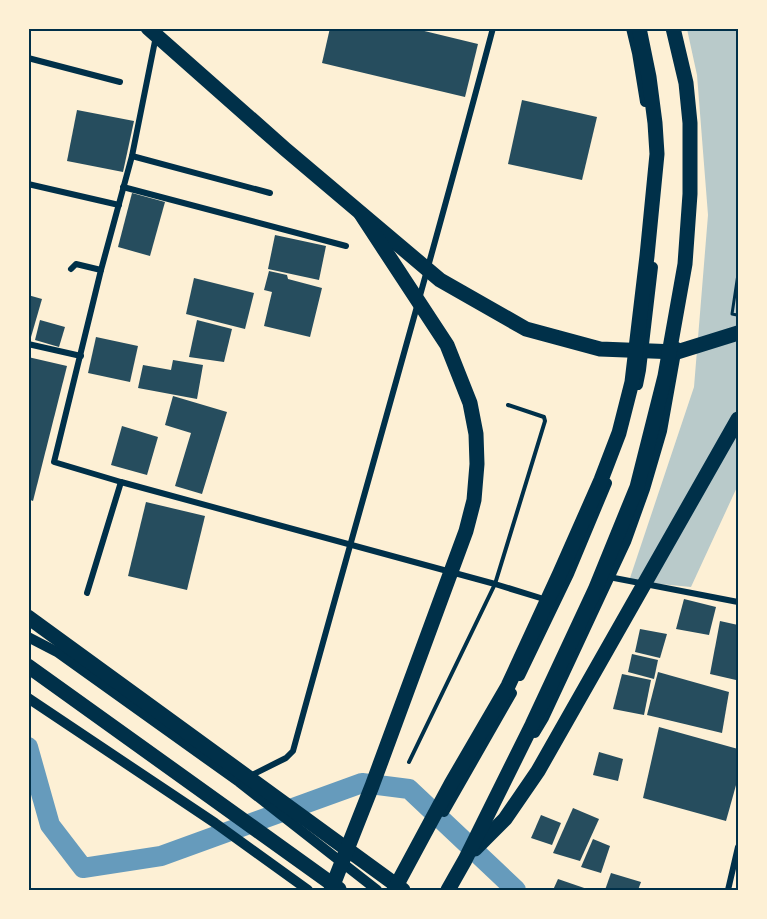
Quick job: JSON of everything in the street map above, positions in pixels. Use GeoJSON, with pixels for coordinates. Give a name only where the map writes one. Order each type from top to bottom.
{"type":"FeatureCollection","features":[{"type":"Feature","properties":{"kind":"highway"},"geometry":{"type":"LineString","coordinates":[[148,28],[440,280],[526,329],[600,349],[677,352],[738,333]]}},
{"type":"Feature","properties":{"kind":"highway"},"geometry":{"type":"LineString","coordinates":[[395,891],[451,784],[508,686],[560,573],[619,433],[632,382],[657,154],[650,77],[639,28]]}},
{"type":"Feature","properties":{"kind":"highway"},"geometry":{"type":"LineString","coordinates":[[447,891],[532,725],[596,590],[640,476],[665,376],[685,264],[690,194],[690,123],[686,83],[673,28]]}},
{"type":"Feature","properties":{"kind":"highway"},"geometry":{"type":"LineString","coordinates":[[331,891],[466,531],[474,500],[477,464],[476,434],[470,403],[447,345],[361,214]]}},
{"type":"Feature","properties":{"kind":"highway"},"geometry":{"type":"LineString","coordinates":[[462,862],[505,819],[538,771],[738,419]]}},
{"type":"Feature","properties":{"kind":"highway"},"geometry":{"type":"LineString","coordinates":[[28,617],[403,891]]}},
{"type":"Feature","properties":{"kind":"highway"},"geometry":{"type":"LineString","coordinates":[[28,666],[342,891]]}},
{"type":"Feature","properties":{"kind":"street"},"geometry":{"type":"LineString","coordinates":[[158,28],[132,156],[101,270],[54,462],[556,603]]}},
{"type":"Feature","properties":{"kind":"street"},"geometry":{"type":"LineString","coordinates":[[238,782],[286,758],[293,751],[493,28]]}},
{"type":"Feature","properties":{"kind":"street"},"geometry":{"type":"LineString","coordinates":[[395,891],[503,709],[556,603],[588,532],[628,426],[641,370],[654,257],[651,138],[631,28]]}},
{"type":"Feature","properties":{"kind":"street"},"geometry":{"type":"LineString","coordinates":[[443,891],[544,718],[626,542],[662,431],[674,373],[691,260],[695,168],[694,107],[678,28]]}},
{"type":"Feature","properties":{"kind":"street"},"geometry":{"type":"LineString","coordinates":[[28,58],[120,82]]}},
{"type":"Feature","properties":{"kind":"street"},"geometry":{"type":"LineString","coordinates":[[132,156],[270,193]]}},
{"type":"Feature","properties":{"kind":"street"},"geometry":{"type":"LineString","coordinates":[[28,184],[119,205]]}},
{"type":"Feature","properties":{"kind":"street"},"geometry":{"type":"LineString","coordinates":[[123,187],[346,246]]}},
{"type":"Feature","properties":{"kind":"street"},"geometry":{"type":"LineString","coordinates":[[71,269],[76,264],[101,270]]}},
{"type":"Feature","properties":{"kind":"street"},"geometry":{"type":"LineString","coordinates":[[28,344],[81,356]]}},
{"type":"Feature","properties":{"kind":"street"},"geometry":{"type":"LineString","coordinates":[[87,593],[121,482]]}},
{"type":"Feature","properties":{"kind":"street"},"geometry":{"type":"LineString","coordinates":[[609,577],[738,602]]}},
{"type":"Feature","properties":{"kind":"street"},"geometry":{"type":"LineString","coordinates":[[28,637],[57,652],[238,782],[377,891]]}},
{"type":"Feature","properties":{"kind":"street"},"geometry":{"type":"LineString","coordinates":[[28,699],[215,823],[308,891]]}},
{"type":"Feature","properties":{"kind":"street"},"geometry":{"type":"LineString","coordinates":[[728,891],[738,847]]}},
{"type":"Feature","properties":{"kind":"lane"},"geometry":{"type":"LineString","coordinates":[[409,762],[495,584],[545,421],[544,417],[508,405]]}},
{"type":"Feature","properties":{"kind":"path"},"geometry":{"type":"LineString","coordinates":[[738,274],[732,314],[738,316]]}},
{"type":"Feature","properties":{"kind":"shaded area"},"geometry":{"type":"Polygon","coordinates":[[[687,29],[738,29],[738,485],[691,587],[629,581],[694,387],[708,215],[697,75],[687,29]]]}},
{"type":"Feature","properties":{"kind":"building"},"geometry":{"type":"Polygon","coordinates":[[[330,28],[412,28],[478,44],[465,97],[322,63],[330,28]]]}},
{"type":"Feature","properties":{"kind":"building"},"geometry":{"type":"Polygon","coordinates":[[[522,100],[597,117],[582,180],[508,164],[522,100]]]}},
{"type":"Feature","properties":{"kind":"building"},"geometry":{"type":"Polygon","coordinates":[[[77,110],[134,121],[123,172],[67,161],[77,110]]]}},
{"type":"Feature","properties":{"kind":"building"},"geometry":{"type":"Polygon","coordinates":[[[132,193],[165,202],[150,256],[118,247],[132,193]]]}},
{"type":"Feature","properties":{"kind":"building"},"geometry":{"type":"Polygon","coordinates":[[[275,235],[326,246],[319,280],[268,269],[275,235]]]}},
{"type":"Feature","properties":{"kind":"building"},"geometry":{"type":"Polygon","coordinates":[[[269,271],[287,275],[288,279],[322,288],[310,337],[264,326],[272,292],[264,290],[269,271]]]}},
{"type":"Feature","properties":{"kind":"building"},"geometry":{"type":"Polygon","coordinates":[[[194,278],[254,293],[245,329],[186,314],[194,278]]]}},
{"type":"Feature","properties":{"kind":"building"},"geometry":{"type":"Polygon","coordinates":[[[28,295],[42,299],[31,337],[28,337],[28,295]]]}},
{"type":"Feature","properties":{"kind":"building"},"geometry":{"type":"Polygon","coordinates":[[[40,320],[65,327],[59,347],[35,340],[40,320]]]}},
{"type":"Feature","properties":{"kind":"building"},"geometry":{"type":"Polygon","coordinates":[[[197,320],[232,329],[224,362],[189,357],[197,320]]]}},
{"type":"Feature","properties":{"kind":"building"},"geometry":{"type":"Polygon","coordinates":[[[96,337],[138,346],[130,382],[88,373],[96,337]]]}},
{"type":"Feature","properties":{"kind":"building"},"geometry":{"type":"Polygon","coordinates":[[[28,357],[67,366],[33,501],[28,499],[28,357]]]}},
{"type":"Feature","properties":{"kind":"building"},"geometry":{"type":"Polygon","coordinates":[[[173,360],[203,365],[197,399],[138,388],[143,365],[171,370],[173,360]]]}},
{"type":"Feature","properties":{"kind":"building"},"geometry":{"type":"Polygon","coordinates":[[[173,396],[227,412],[202,494],[175,486],[191,433],[165,425],[173,396]]]}},
{"type":"Feature","properties":{"kind":"building"},"geometry":{"type":"Polygon","coordinates":[[[122,426],[158,437],[147,475],[111,465],[122,426]]]}},
{"type":"Feature","properties":{"kind":"building"},"geometry":{"type":"Polygon","coordinates":[[[146,502],[205,516],[187,590],[128,576],[146,502]]]}},
{"type":"Feature","properties":{"kind":"building"},"geometry":{"type":"Polygon","coordinates":[[[684,599],[716,607],[709,635],[676,629],[684,599]]]}},
{"type":"Feature","properties":{"kind":"building"},"geometry":{"type":"Polygon","coordinates":[[[720,621],[738,625],[736,680],[710,674],[720,621]]]}},
{"type":"Feature","properties":{"kind":"building"},"geometry":{"type":"Polygon","coordinates":[[[640,629],[667,634],[660,658],[635,652],[640,629]]]}},
{"type":"Feature","properties":{"kind":"building"},"geometry":{"type":"Polygon","coordinates":[[[632,654],[658,660],[654,679],[628,672],[632,654]]]}},
{"type":"Feature","properties":{"kind":"building"},"geometry":{"type":"Polygon","coordinates":[[[658,672],[729,692],[722,733],[647,715],[658,672]]]}},
{"type":"Feature","properties":{"kind":"building"},"geometry":{"type":"Polygon","coordinates":[[[622,674],[651,680],[644,715],[613,709],[622,674]]]}},
{"type":"Feature","properties":{"kind":"building"},"geometry":{"type":"Polygon","coordinates":[[[659,727],[738,749],[738,778],[726,821],[643,798],[659,727]]]}},
{"type":"Feature","properties":{"kind":"building"},"geometry":{"type":"Polygon","coordinates":[[[599,752],[623,759],[618,781],[593,775],[599,752]]]}},
{"type":"Feature","properties":{"kind":"building"},"geometry":{"type":"Polygon","coordinates":[[[573,808],[599,819],[580,861],[553,853],[573,808]]]}},
{"type":"Feature","properties":{"kind":"building"},"geometry":{"type":"Polygon","coordinates":[[[541,815],[561,823],[552,845],[531,838],[541,815]]]}},
{"type":"Feature","properties":{"kind":"building"},"geometry":{"type":"Polygon","coordinates":[[[593,839],[610,846],[601,873],[581,867],[593,839]]]}},
{"type":"Feature","properties":{"kind":"building"},"geometry":{"type":"Polygon","coordinates":[[[611,873],[641,882],[638,890],[605,890],[611,873]]]}},
{"type":"Feature","properties":{"kind":"building"},"geometry":{"type":"Polygon","coordinates":[[[558,879],[590,890],[553,890],[558,879]]]}},
{"type":"Feature","properties":{"kind":"waterway"},"geometry":{"type":"LineString","coordinates":[[28,747],[50,825],[83,868],[161,856],[362,783],[409,789],[516,890]]}}]}
